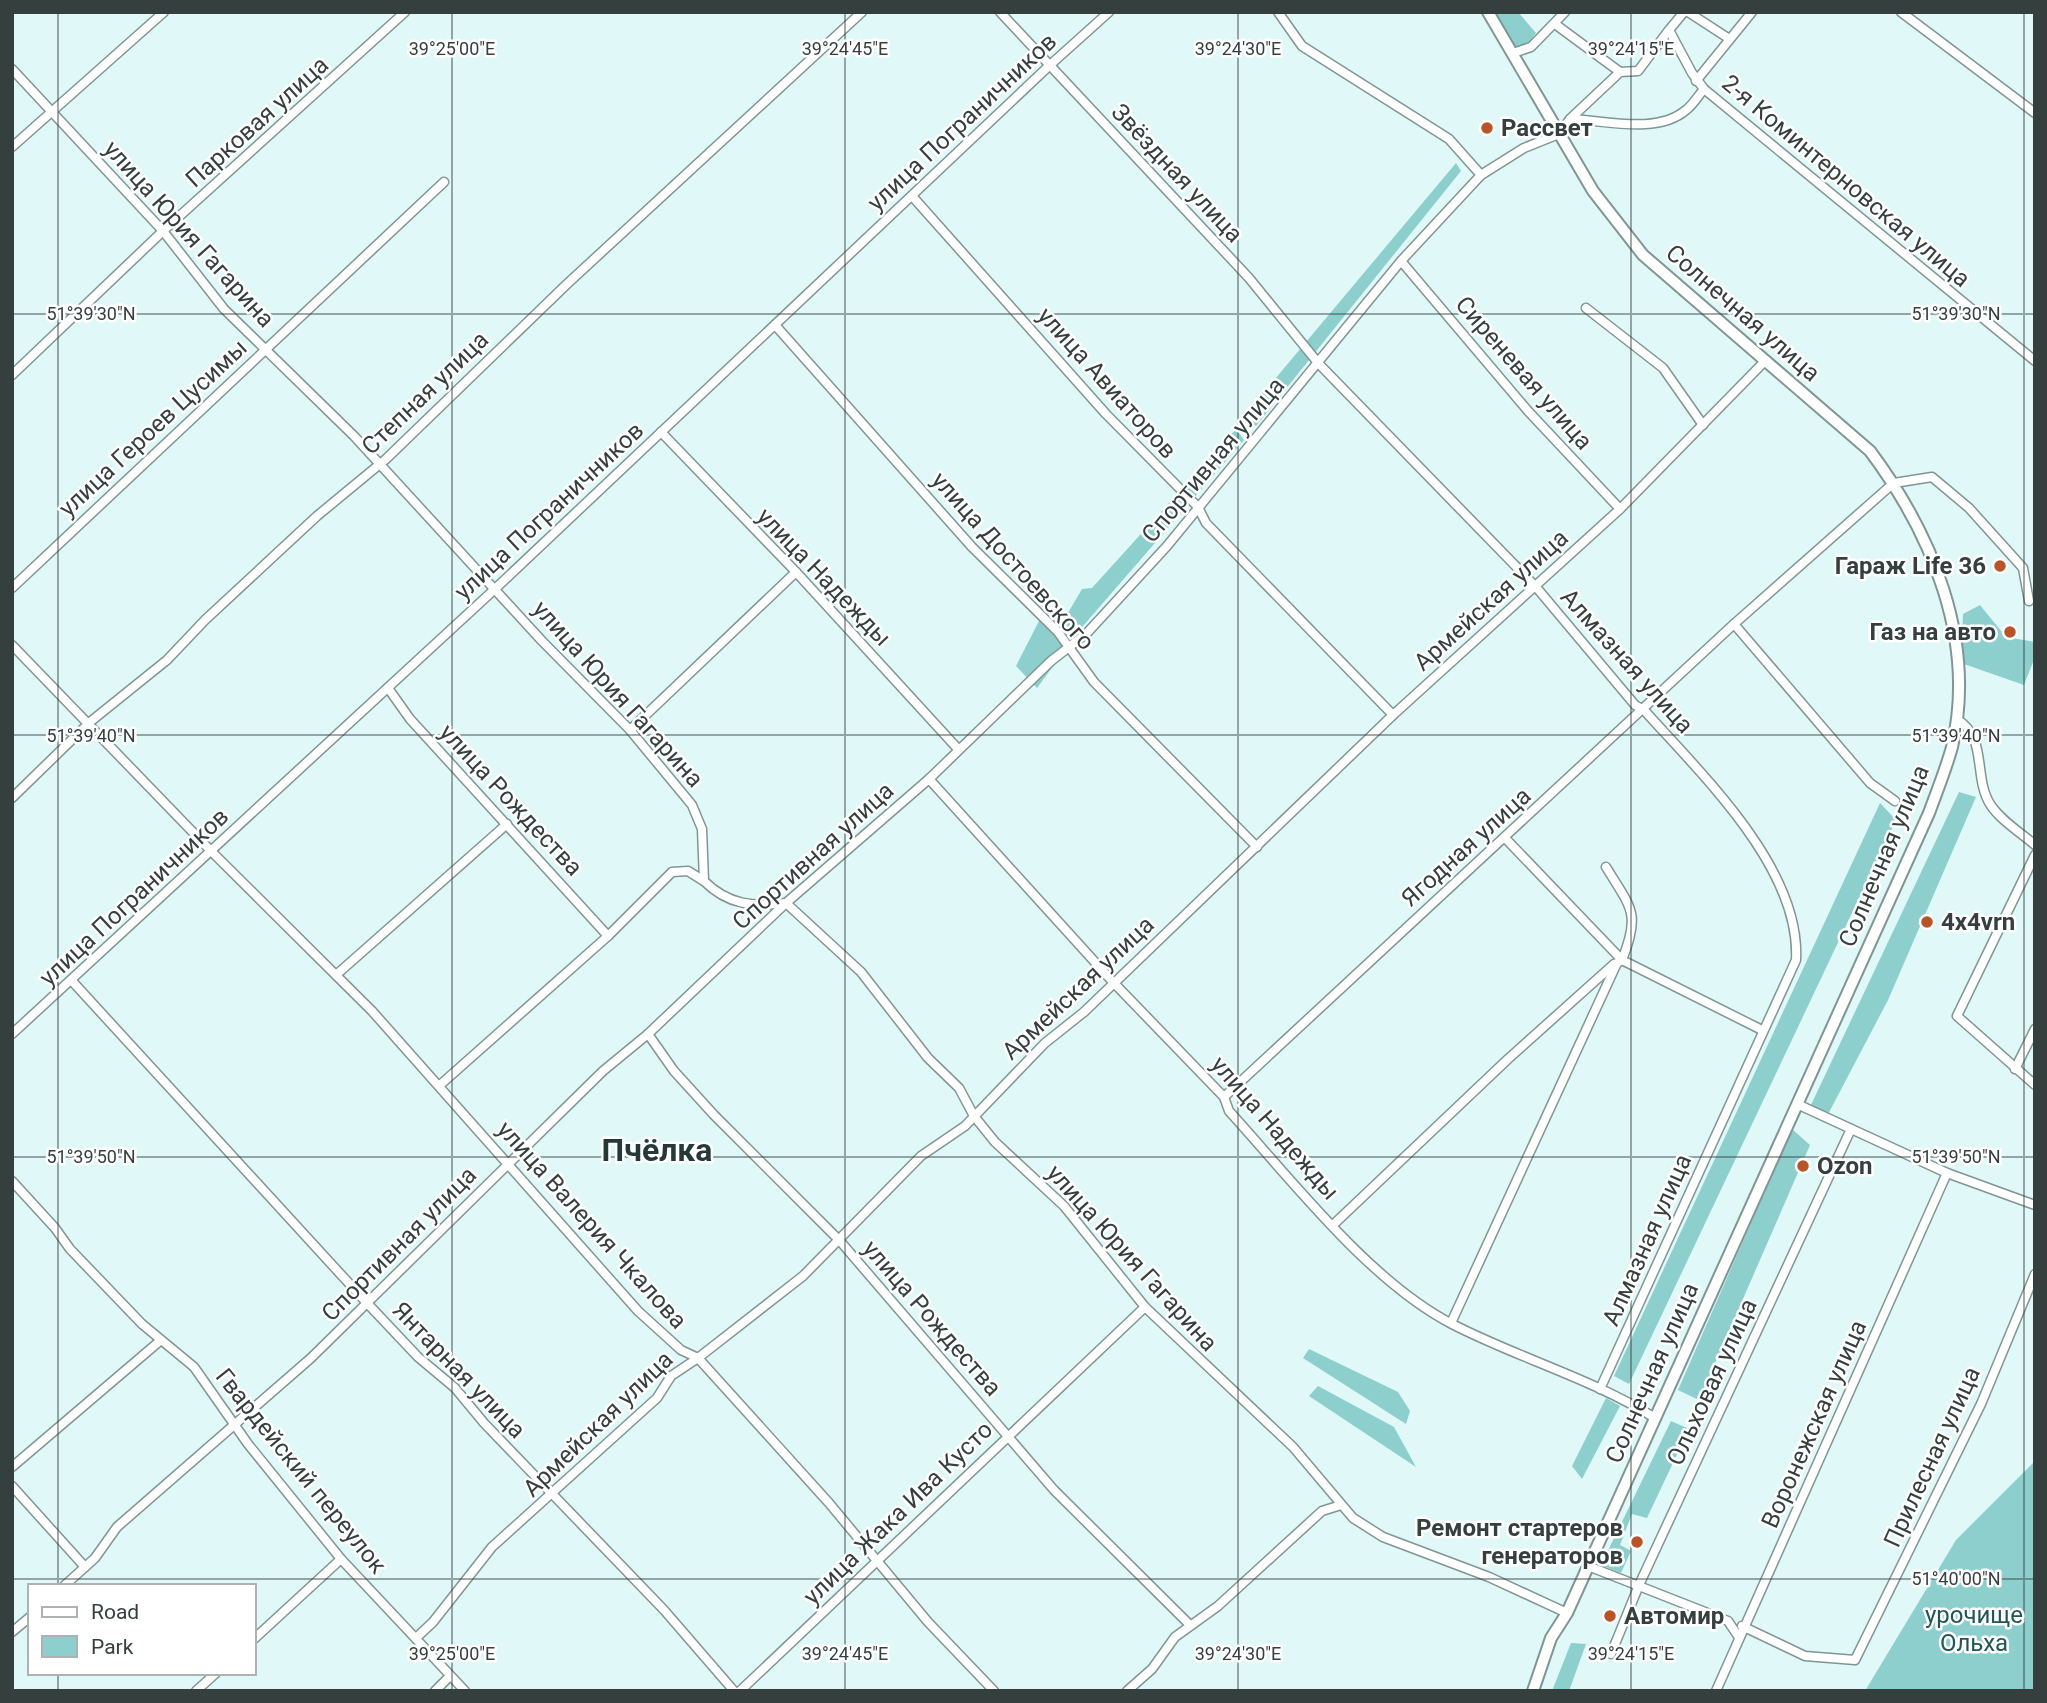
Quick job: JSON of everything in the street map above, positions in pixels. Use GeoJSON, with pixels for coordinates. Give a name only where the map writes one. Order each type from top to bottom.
{"type":"FeatureCollection","features":[{"type":"Feature","properties":{"kind":"street"},"geometry":{"type":"LineString","coordinates":[[12,147],[164,12]]}},
{"type":"Feature","properties":{"kind":"street","name":"Парковая улица"},"geometry":{"type":"LineString","coordinates":[[12,375],[163,232],[405,12]]}},
{"type":"Feature","properties":{"kind":"street","name":"Степная улица"},"geometry":{"type":"LineString","coordinates":[[12,798],[90,722],[167,660],[205,620],[317,516],[380,464],[567,284],[862,12]]}},
{"type":"Feature","properties":{"kind":"street","name":"Звёздная улица"},"geometry":{"type":"LineString","coordinates":[[1000,12],[1249,278],[1319,364]]}},
{"type":"Feature","properties":{"kind":"street","name":"улица Пограничников"},"geometry":{"type":"LineString","coordinates":[[12,1034],[496,588],[1109,12]]}},
{"type":"Feature","properties":{"kind":"street"},"geometry":{"type":"LineString","coordinates":[[1278,12],[1302,46],[1449,139],[1481,175]]}},
{"type":"Feature","properties":{"kind":"street","name":"Солнечная улица"},"geometry":{"type":"LineString","coordinates":[[1488,12],[1593,191],[1643,255],[1870,451],[1894,483],[1930,549],[1954,632],[1956,719],[1951,748],[1929,813],[1567,1613],[1551,1638],[1533,1691]]}},
{"type":"Feature","properties":{"kind":"street"},"geometry":{"type":"LineString","coordinates":[[1513,53],[1526,51],[1565,12]]}},
{"type":"Feature","properties":{"kind":"street"},"geometry":{"type":"LineString","coordinates":[[1555,24],[1620,72],[1638,71],[1686,12],[1728,38]]}},
{"type":"Feature","properties":{"kind":"street"},"geometry":{"type":"LineString","coordinates":[[1696,81],[1728,38],[1752,12]]}},
{"type":"Feature","properties":{"kind":"street"},"geometry":{"type":"LineString","coordinates":[[1901,12],[2035,113]]}},
{"type":"Feature","properties":{"kind":"street","name":"2-я Коминтерновская улица"},"geometry":{"type":"LineString","coordinates":[[1670,30],[1696,81],[1704,89],[2035,361]]}},
{"type":"Feature","properties":{"kind":"street","name":"улица Юрия Гагарина"},"geometry":{"type":"LineString","coordinates":[[12,69],[53,110],[163,232],[224,309],[380,464],[542,641],[630,730],[692,805],[702,829],[704,881]]}},
{"type":"Feature","properties":{"kind":"street"},"geometry":{"type":"LineString","coordinates":[[1559,134],[1570,119],[1620,72]]}},
{"type":"Feature","properties":{"kind":"street"},"geometry":{"type":"LineString","coordinates":[[1570,119],[1630,123],[1667,121],[1685,111],[1704,89]]}},
{"type":"Feature","properties":{"kind":"street","name":"Спортивная улица"},"geometry":{"type":"LineString","coordinates":[[66,1584],[85,1567],[117,1527],[234,1425],[367,1303],[603,1071],[649,1034],[786,902],[929,779],[1051,661],[1070,648],[1167,546],[1319,364],[1355,315],[1481,175],[1524,148],[1559,134]]}},
{"type":"Feature","properties":{"kind":"street","name":"улица Героев Цусимы"},"geometry":{"type":"LineString","coordinates":[[12,589],[444,181]]}},
{"type":"Feature","properties":{"kind":"street","name":"улица Авиаторов"},"geometry":{"type":"LineString","coordinates":[[912,196],[1106,414],[1198,507],[1206,523],[1393,715]]}},
{"type":"Feature","properties":{"kind":"street","name":"Сиреневая улица"},"geometry":{"type":"LineString","coordinates":[[1401,261],[1528,411],[1619,509]]}},
{"type":"Feature","properties":{"kind":"street"},"geometry":{"type":"LineString","coordinates":[[1586,308],[1663,368],[1703,425]]}},
{"type":"Feature","properties":{"kind":"street","name":"улица Достоевского"},"geometry":{"type":"LineString","coordinates":[[775,325],[972,547],[1058,632],[1094,682],[1257,847]]}},
{"type":"Feature","properties":{"kind":"street","name":"Армейская улица"},"geometry":{"type":"LineString","coordinates":[[416,1638],[433,1622],[492,1547],[553,1495],[657,1398],[671,1376],[803,1276],[921,1156],[974,1116],[1045,1043],[1084,1012],[1393,715],[1619,509],[1766,360]]}},
{"type":"Feature","properties":{"kind":"street","name":"Алмазная улица"},"geometry":{"type":"LineString","coordinates":[[1319,364],[1536,587],[1635,705],[1644,710],[1714,785],[1774,873],[1791,914],[1796,960],[1600,1389]]}},
{"type":"Feature","properties":{"kind":"street","name":"улица Надежды"},"geometry":{"type":"LineString","coordinates":[[661,432],[796,572],[958,749]]}},
{"type":"Feature","properties":{"kind":"street"},"geometry":{"type":"LineString","coordinates":[[1894,483],[1932,477],[1969,508],[2023,568],[2029,601]]}},
{"type":"Feature","properties":{"kind":"street","name":"Ягодная улица"},"geometry":{"type":"LineString","coordinates":[[1224,1097],[1734,624],[1894,483]]}},
{"type":"Feature","properties":{"kind":"street"},"geometry":{"type":"LineString","coordinates":[[630,730],[796,572]]}},
{"type":"Feature","properties":{"kind":"street"},"geometry":{"type":"LineString","coordinates":[[1734,624],[1870,783],[1895,801]]}},
{"type":"Feature","properties":{"kind":"street","name":"улица Валерия Чкалова"},"geometry":{"type":"LineString","coordinates":[[12,645],[90,722],[212,852],[336,975],[440,1085],[638,1311],[681,1350],[698,1358],[829,1503],[876,1563],[994,1691]]}},
{"type":"Feature","properties":{"kind":"street","name":"улица Рождества"},"geometry":{"type":"LineString","coordinates":[[388,688],[410,719],[608,936]]}},
{"type":"Feature","properties":{"kind":"street"},"geometry":{"type":"LineString","coordinates":[[1956,719],[1965,724],[1978,748],[1989,803],[2035,845]]}},
{"type":"Feature","properties":{"kind":"street","name":"улица Надежды"},"geometry":{"type":"LineString","coordinates":[[929,779],[1113,982],[1224,1097],[1229,1111],[1401,1292],[1451,1323],[1600,1389],[1655,1419]]}},
{"type":"Feature","properties":{"kind":"street"},"geometry":{"type":"LineString","coordinates":[[336,975],[507,824]]}},
{"type":"Feature","properties":{"kind":"street"},"geometry":{"type":"LineString","coordinates":[[1505,838],[1620,961],[1762,1030]]}},
{"type":"Feature","properties":{"kind":"street"},"geometry":{"type":"LineString","coordinates":[[2035,855],[1957,1016],[2035,1085]]}},
{"type":"Feature","properties":{"kind":"street"},"geometry":{"type":"LineString","coordinates":[[1451,1323],[1633,933],[1634,918],[1606,867]]}},
{"type":"Feature","properties":{"kind":"street"},"geometry":{"type":"LineString","coordinates":[[440,1085],[608,936],[672,872],[688,871],[716,893],[739,904],[786,902]]}},
{"type":"Feature","properties":{"kind":"street","name":"улица Юрия Гагарина"},"geometry":{"type":"LineString","coordinates":[[786,902],[861,972],[928,1058],[959,1088],[974,1116],[995,1142],[1064,1206],[1144,1307],[1260,1420],[1293,1447],[1353,1518],[1383,1537],[1489,1577],[1567,1613]]}},
{"type":"Feature","properties":{"kind":"street"},"geometry":{"type":"LineString","coordinates":[[1334,1224],[1508,1059],[1620,961]]}},
{"type":"Feature","properties":{"kind":"street","name":"Янтарная улица"},"geometry":{"type":"LineString","coordinates":[[72,981],[367,1303],[418,1357],[455,1388],[484,1423],[664,1610],[734,1691]]}},
{"type":"Feature","properties":{"kind":"street"},"geometry":{"type":"LineString","coordinates":[[2015,1069],[2035,1029]]}},
{"type":"Feature","properties":{"kind":"street","name":"улица Рождества"},"geometry":{"type":"LineString","coordinates":[[649,1034],[674,1071],[713,1115],[840,1241],[1054,1490],[1190,1625]]}},
{"type":"Feature","properties":{"kind":"street"},"geometry":{"type":"LineString","coordinates":[[1797,1104],[1947,1173],[2035,1205]]}},
{"type":"Feature","properties":{"kind":"street","name":"Ольховая улица"},"geometry":{"type":"LineString","coordinates":[[1611,1654],[1639,1585],[1851,1129]]}},
{"type":"Feature","properties":{"kind":"street","name":"Воронежская улица"},"geometry":{"type":"LineString","coordinates":[[1716,1691],[1742,1626],[1826,1448],[1947,1173]]}},
{"type":"Feature","properties":{"kind":"street","name":"Гвардейский переулок"},"geometry":{"type":"LineString","coordinates":[[12,1181],[55,1228],[70,1250],[161,1340],[194,1367],[234,1425],[341,1559],[465,1691]]}},
{"type":"Feature","properties":{"kind":"street","name":"Прилесная улица"},"geometry":{"type":"LineString","coordinates":[[1742,1626],[1805,1656],[1855,1660],[1981,1404],[2035,1273]]}},
{"type":"Feature","properties":{"kind":"street","name":"улица Жака Ива Кусто"},"geometry":{"type":"LineString","coordinates":[[740,1691],[1007,1434],[1144,1307]]}},
{"type":"Feature","properties":{"kind":"street"},"geometry":{"type":"LineString","coordinates":[[12,1467],[161,1340]]}},
{"type":"Feature","properties":{"kind":"street"},"geometry":{"type":"LineString","coordinates":[[12,1486],[85,1567]]}},
{"type":"Feature","properties":{"kind":"street"},"geometry":{"type":"LineString","coordinates":[[1127,1691],[1152,1670],[1175,1637],[1218,1606],[1322,1511],[1341,1505]]}},
{"type":"Feature","properties":{"kind":"street"},"geometry":{"type":"LineString","coordinates":[[256,1637],[341,1559]]}},
{"type":"Feature","properties":{"kind":"street"},"geometry":{"type":"LineString","coordinates":[[1588,1566],[1728,1621],[1738,1636]]}},
{"type":"Feature","properties":{"kind":"street"},"geometry":{"type":"LineString","coordinates":[[12,1632],[28,1619]]}},
{"type":"Feature","properties":{"kind":"street"},"geometry":{"type":"LineString","coordinates":[[196,1691],[214,1675]]}},
{"type":"Feature","properties":{"kind":"street"},"geometry":{"type":"LineString","coordinates":[[435,1691],[450,1676]]}},
{"type":"Feature","properties":{"kind":"green space"},"geometry":{"type":"Polygon","coordinates":[[[1495,12],[1518,12],[1536,33],[1529,42],[1516,47],[1495,12]]]}},
{"type":"Feature","properties":{"kind":"green space"},"geometry":{"type":"Polygon","coordinates":[[[1456,163],[1461,171],[1256,426],[1244,416],[1456,163]]]}},
{"type":"Feature","properties":{"kind":"green space"},"geometry":{"type":"Polygon","coordinates":[[[1236,429],[1244,440],[1077,633],[1062,623],[1082,589],[1092,588],[1236,429]]]}},
{"type":"Feature","properties":{"kind":"green space"},"geometry":{"type":"Polygon","coordinates":[[[1980,605],[2006,637],[2035,642],[2035,657],[2024,685],[1961,663],[1963,614],[1980,605]]]}},
{"type":"Feature","properties":{"kind":"green space"},"geometry":{"type":"Polygon","coordinates":[[[1039,621],[1049,621],[1065,650],[1037,688],[1016,666],[1039,621]]]}},
{"type":"Feature","properties":{"kind":"green space"},"geometry":{"type":"Polygon","coordinates":[[[1959,792],[1976,797],[1888,1000],[1825,1120],[1810,1107],[1959,792]]]}},
{"type":"Feature","properties":{"kind":"green space"},"geometry":{"type":"Polygon","coordinates":[[[1880,803],[1896,820],[1629,1384],[1614,1376],[1880,803]]]}},
{"type":"Feature","properties":{"kind":"green space"},"geometry":{"type":"Polygon","coordinates":[[[1792,1129],[1810,1145],[1699,1400],[1678,1390],[1792,1129]]]}},
{"type":"Feature","properties":{"kind":"green space"},"geometry":{"type":"Polygon","coordinates":[[[1309,1349],[1398,1392],[1410,1411],[1406,1424],[1303,1358],[1309,1349]]]}},
{"type":"Feature","properties":{"kind":"green space"},"geometry":{"type":"Polygon","coordinates":[[[1318,1386],[1394,1427],[1416,1467],[1309,1396],[1318,1386]]]}},
{"type":"Feature","properties":{"kind":"green space"},"geometry":{"type":"Polygon","coordinates":[[[1606,1398],[1620,1406],[1582,1479],[1572,1466],[1606,1398]]]}},
{"type":"Feature","properties":{"kind":"green space"},"geometry":{"type":"Polygon","coordinates":[[[1671,1421],[1689,1429],[1647,1518],[1632,1514],[1620,1545],[1631,1551],[1621,1573],[1601,1565],[1671,1421]]]}},
{"type":"Feature","properties":{"kind":"green space","name":"урочище Ольха"},"geometry":{"type":"Polygon","coordinates":[[[2035,1461],[2035,1691],[1865,1691],[1956,1540],[2035,1461]]]}},
{"type":"Feature","properties":{"kind":"green space"},"geometry":{"type":"Polygon","coordinates":[[[1571,1643],[1586,1644],[1569,1691],[1552,1691],[1571,1643]]]}},
{"type":"Feature","properties":{"kind":"place","name":"Рассвет"},"geometry":{"type":"Point","coordinates":[1487,128]}},
{"type":"Feature","properties":{"kind":"place","name":"Гараж Life 36"},"geometry":{"type":"Point","coordinates":[2000,566]}},
{"type":"Feature","properties":{"kind":"place","name":"Газ на авто"},"geometry":{"type":"Point","coordinates":[2010,632]}},
{"type":"Feature","properties":{"kind":"place","name":"4x4vrn"},"geometry":{"type":"Point","coordinates":[1927,922]}},
{"type":"Feature","properties":{"kind":"place","name":"Ozon"},"geometry":{"type":"Point","coordinates":[1803,1166]}},
{"type":"Feature","properties":{"kind":"place","name":"Ремонт стартеров генераторов"},"geometry":{"type":"Point","coordinates":[1637,1542]}},
{"type":"Feature","properties":{"kind":"place","name":"Автомир"},"geometry":{"type":"Point","coordinates":[1610,1616]}},
{"type":"Feature","properties":{"kind":"district","name":"Пчёлка"},"geometry":{"type":"Point","coordinates":[657,1150]}}]}
